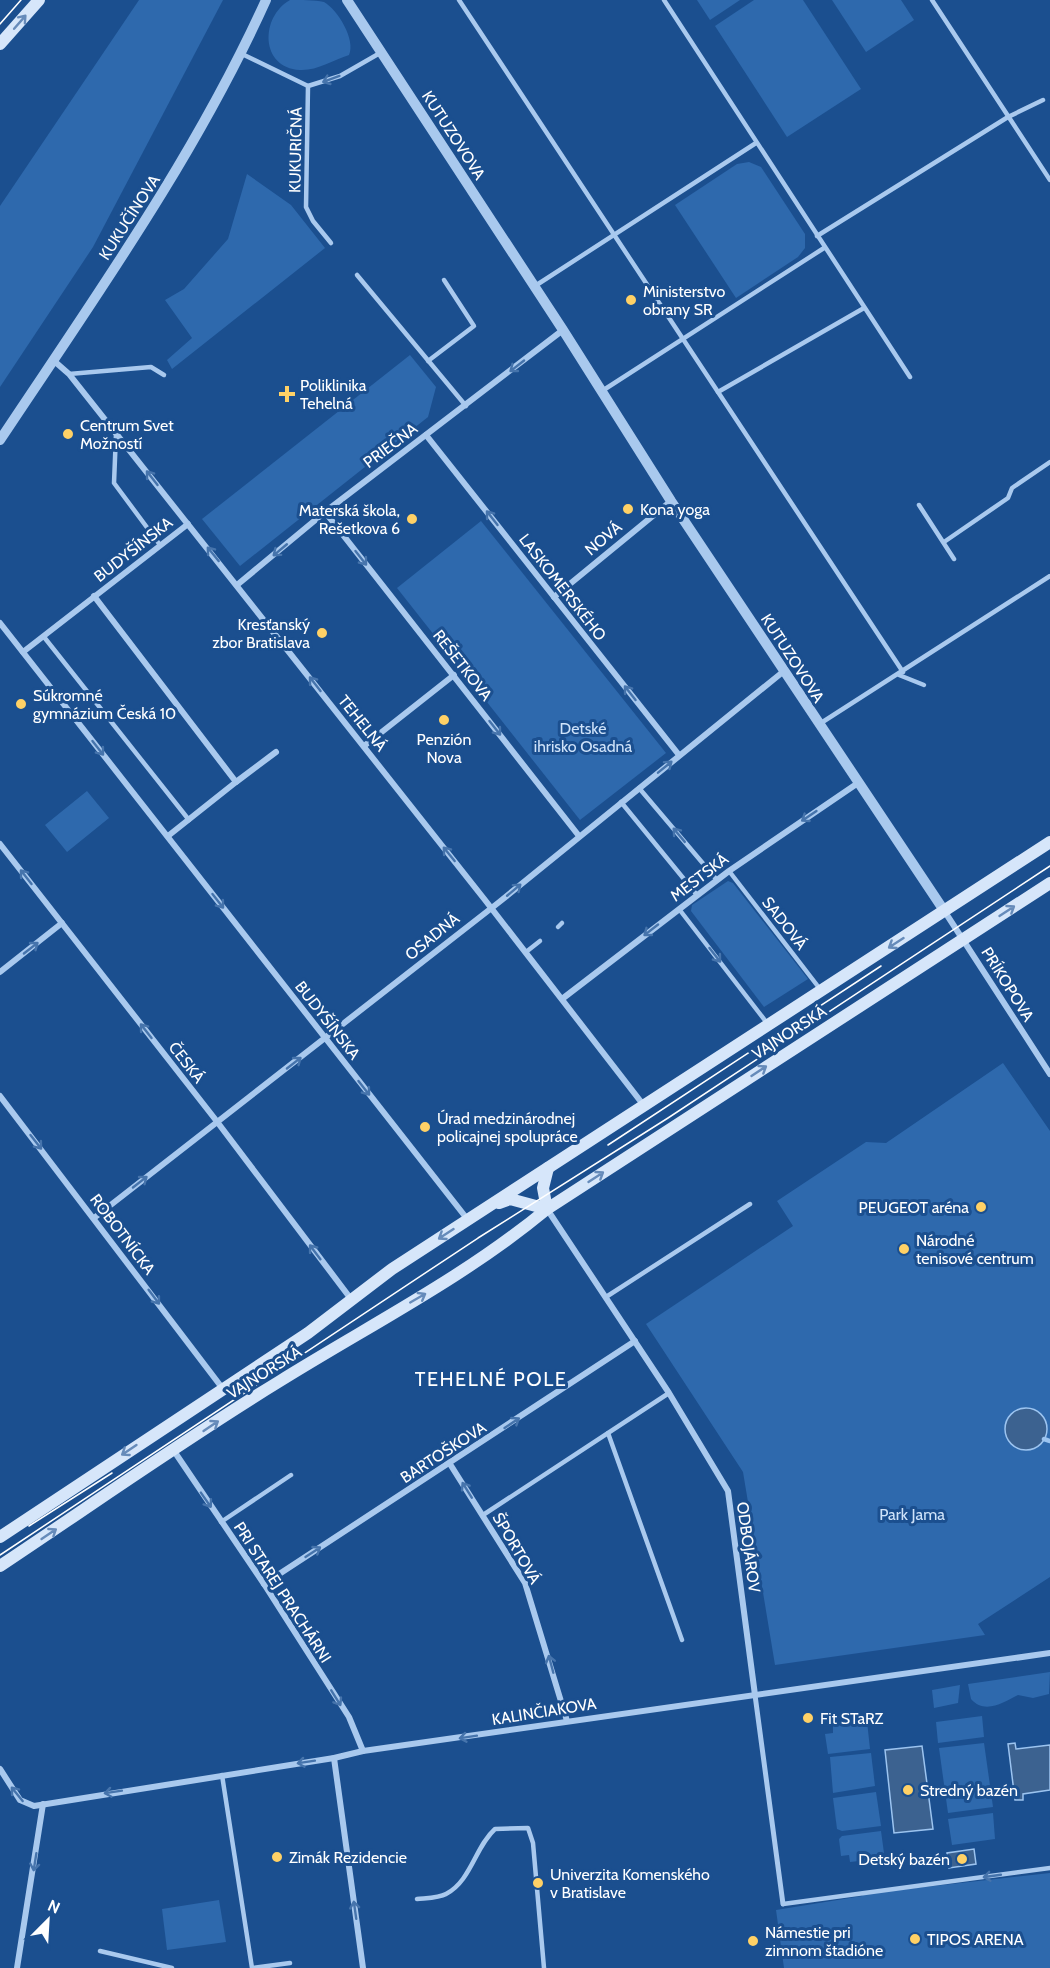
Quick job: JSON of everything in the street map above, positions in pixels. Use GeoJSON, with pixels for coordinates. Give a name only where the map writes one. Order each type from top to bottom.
{"type":"FeatureCollection","features":[{"type":"Feature","properties":{"kind":"main road"},"geometry":{"type":"LineString","coordinates":[[0,45],[39,0]]}},
{"type":"Feature","properties":{"kind":"main road","name":"VAJNORSKÁ"},"geometry":{"type":"LineString","coordinates":[[0,1537],[308,1333],[351,1299],[487,1207],[646,1107],[1050,842]]}},
{"type":"Feature","properties":{"kind":"main road","name":"VAJNORSKÁ"},"geometry":{"type":"LineString","coordinates":[[0,1566],[256,1395],[450,1279],[508,1241],[547,1209],[1050,883]]}},
{"type":"Feature","properties":{"kind":"main road"},"geometry":{"type":"LineString","coordinates":[[547,1209],[543,1188],[548,1168]]}},
{"type":"Feature","properties":{"kind":"main road","name":"VAJNORSKÁ"},"geometry":{"type":"LineString","coordinates":[[487,1207],[510,1199],[547,1209]]}},
{"type":"Feature","properties":{"kind":"street","name":"KUKUČÍNOVA"},"geometry":{"type":"LineString","coordinates":[[0,440],[173,177],[242,54],[266,0]]}},
{"type":"Feature","properties":{"kind":"street"},"geometry":{"type":"LineString","coordinates":[[340,0],[356,16]]}},
{"type":"Feature","properties":{"kind":"street","name":"KUTUZOVOVA"},"geometry":{"type":"LineString","coordinates":[[347,0],[535,286],[670,501],[964,939]]}},
{"type":"Feature","properties":{"kind":"street","name":"PRIEČNA"},"geometry":{"type":"LineString","coordinates":[[237,585],[325,512],[563,330]]}},
{"type":"Feature","properties":{"kind":"street","name":"TEHELNÁ"},"geometry":{"type":"LineString","coordinates":[[53,360],[69,374],[237,585],[646,1107]]}},
{"type":"Feature","properties":{"kind":"street","name":"LASKOMERSKÉHO"},"geometry":{"type":"LineString","coordinates":[[426,435],[679,755]]}},
{"type":"Feature","properties":{"kind":"street","name":"NOVÁ"},"geometry":{"type":"LineString","coordinates":[[554,597],[670,501]]}},
{"type":"Feature","properties":{"kind":"street","name":"REŠETKOVA"},"geometry":{"type":"LineString","coordinates":[[325,512],[579,836]]}},
{"type":"Feature","properties":{"kind":"street","name":"BUDYŠÍNSKA"},"geometry":{"type":"LineString","coordinates":[[23,652],[188,524]]}},
{"type":"Feature","properties":{"kind":"street","name":"BUDYŠÍNSKA"},"geometry":{"type":"LineString","coordinates":[[94,596],[236,782]]}},
{"type":"Feature","properties":{"kind":"street","name":"BUDYŠÍNSKA"},"geometry":{"type":"LineString","coordinates":[[0,623],[468,1220]]}},
{"type":"Feature","properties":{"kind":"street","name":"OSADNÁ"},"geometry":{"type":"LineString","coordinates":[[94,1218],[326,1039],[784,671]]}},
{"type":"Feature","properties":{"kind":"street"},"geometry":{"type":"LineString","coordinates":[[364,746],[454,675]]}},
{"type":"Feature","properties":{"kind":"street"},"geometry":{"type":"LineString","coordinates":[[168,836],[276,752]]}},
{"type":"Feature","properties":{"kind":"street","name":"MESTSKÁ"},"geometry":{"type":"LineString","coordinates":[[562,999],[729,871],[858,783]]}},
{"type":"Feature","properties":{"kind":"street","name":"ČESKÁ"},"geometry":{"type":"LineString","coordinates":[[0,844],[351,1299]]}},
{"type":"Feature","properties":{"kind":"street"},"geometry":{"type":"LineString","coordinates":[[0,972],[62,923]]}},
{"type":"Feature","properties":{"kind":"street","name":"PRÍKOPOVA"},"geometry":{"type":"LineString","coordinates":[[964,939],[1050,1074]]}},
{"type":"Feature","properties":{"kind":"street","name":"ROBOTNÍCKA"},"geometry":{"type":"LineString","coordinates":[[0,1096],[223,1389]]}},
{"type":"Feature","properties":{"kind":"street","name":"ODBOJÁROV"},"geometry":{"type":"LineString","coordinates":[[547,1209],[669,1393],[728,1491],[783,1904]]}},
{"type":"Feature","properties":{"kind":"street","name":"BARTOŠKOVA"},"geometry":{"type":"LineString","coordinates":[[264,1584],[635,1341]]}},
{"type":"Feature","properties":{"kind":"street","name":"PRI STAREJ PRACHÁRNI"},"geometry":{"type":"LineString","coordinates":[[174,1451],[264,1584],[349,1717],[363,1751]]}},
{"type":"Feature","properties":{"kind":"street","name":"ŠPORTOVÁ"},"geometry":{"type":"LineString","coordinates":[[450,1464],[517,1568],[528,1592],[567,1721]]}},
{"type":"Feature","properties":{"kind":"street","name":"KALINČIAKOVA"},"geometry":{"type":"LineString","coordinates":[[43,1804],[334,1758],[363,1751],[1050,1653]]}},
{"type":"Feature","properties":{"kind":"street"},"geometry":{"type":"LineString","coordinates":[[334,1758],[363,1968]]}},
{"type":"Feature","properties":{"kind":"street"},"geometry":{"type":"LineString","coordinates":[[0,1769],[20,1800],[34,1806],[43,1804],[17,1968]]}},
{"type":"Feature","properties":{"kind":"lane"},"geometry":{"type":"LineString","coordinates":[[459,0],[901,673],[924,685]]}},
{"type":"Feature","properties":{"kind":"lane"},"geometry":{"type":"LineString","coordinates":[[664,0],[910,377]]}},
{"type":"Feature","properties":{"kind":"lane"},"geometry":{"type":"LineString","coordinates":[[932,0],[1050,180]]}},
{"type":"Feature","properties":{"kind":"lane"},"geometry":{"type":"LineString","coordinates":[[242,54],[308,86],[340,76],[382,52]]}},
{"type":"Feature","properties":{"kind":"lane","name":"KUKURIČNÁ"},"geometry":{"type":"LineString","coordinates":[[308,86],[306,207],[313,221],[331,243]]}},
{"type":"Feature","properties":{"kind":"lane"},"geometry":{"type":"LineString","coordinates":[[817,236],[1008,117],[1043,100]]}},
{"type":"Feature","properties":{"kind":"lane"},"geometry":{"type":"LineString","coordinates":[[535,286],[756,143]]}},
{"type":"Feature","properties":{"kind":"lane"},"geometry":{"type":"LineString","coordinates":[[602,391],[683,341],[824,248]]}},
{"type":"Feature","properties":{"kind":"lane"},"geometry":{"type":"LineString","coordinates":[[357,275],[466,406]]}},
{"type":"Feature","properties":{"kind":"lane"},"geometry":{"type":"LineString","coordinates":[[428,361],[474,326],[444,280]]}},
{"type":"Feature","properties":{"kind":"lane"},"geometry":{"type":"LineString","coordinates":[[718,392],[864,308]]}},
{"type":"Feature","properties":{"kind":"lane"},"geometry":{"type":"LineString","coordinates":[[69,374],[151,367],[164,375]]}},
{"type":"Feature","properties":{"kind":"lane"},"geometry":{"type":"LineString","coordinates":[[116,434],[114,483],[160,544]]}},
{"type":"Feature","properties":{"kind":"lane"},"geometry":{"type":"LineString","coordinates":[[944,542],[1008,498],[1012,488],[1050,462]]}},
{"type":"Feature","properties":{"kind":"lane"},"geometry":{"type":"LineString","coordinates":[[919,505],[954,559]]}},
{"type":"Feature","properties":{"kind":"lane"},"geometry":{"type":"LineString","coordinates":[[818,724],[1050,576]]}},
{"type":"Feature","properties":{"kind":"lane"},"geometry":{"type":"LineString","coordinates":[[44,637],[189,820]]}},
{"type":"Feature","properties":{"kind":"lane"},"geometry":{"type":"LineString","coordinates":[[639,788],[717,880]]}},
{"type":"Feature","properties":{"kind":"lane"},"geometry":{"type":"LineString","coordinates":[[621,802],[697,895]]}},
{"type":"Feature","properties":{"kind":"lane","name":"SADOVÁ"},"geometry":{"type":"LineString","coordinates":[[729,871],[822,991]]}},
{"type":"Feature","properties":{"kind":"lane"},"geometry":{"type":"LineString","coordinates":[[679,909],[770,1026]]}},
{"type":"Feature","properties":{"kind":"lane"},"geometry":{"type":"LineString","coordinates":[[526,952],[540,941]]}},
{"type":"Feature","properties":{"kind":"lane"},"geometry":{"type":"LineString","coordinates":[[606,1297],[750,1203]]}},
{"type":"Feature","properties":{"kind":"lane"},"geometry":{"type":"LineString","coordinates":[[483,1515],[669,1393]]}},
{"type":"Feature","properties":{"kind":"lane"},"geometry":{"type":"LineString","coordinates":[[608,1432],[682,1640]]}},
{"type":"Feature","properties":{"kind":"lane"},"geometry":{"type":"LineString","coordinates":[[221,1522],[291,1475]]}},
{"type":"Feature","properties":{"kind":"lane"},"geometry":{"type":"LineString","coordinates":[[222,1775],[252,1968],[290,1963]]}},
{"type":"Feature","properties":{"kind":"lane"},"geometry":{"type":"LineString","coordinates":[[417,1899],[445,1895],[461,1882],[485,1838],[495,1829],[528,1828],[533,1843],[544,1968]]}},
{"type":"Feature","properties":{"kind":"lane"},"geometry":{"type":"LineString","coordinates":[[783,1904],[1050,1868]]}},
{"type":"Feature","properties":{"kind":"lane"},"geometry":{"type":"LineString","coordinates":[[100,1951],[172,1968]]}},
{"type":"Feature","properties":{"kind":"green space"},"geometry":{"type":"Polygon","coordinates":[[[139,0],[223,0],[93,247],[0,387],[0,206],[139,0]]]}},
{"type":"Feature","properties":{"kind":"green space"},"geometry":{"type":"Polygon","coordinates":[[[290,0],[320,1],[329,6],[340,18],[348,34],[351,49],[349,55],[306,70],[287,67],[277,61],[271,51],[269,29],[280,8],[290,0]]]}},
{"type":"Feature","properties":{"kind":"green space"},"geometry":{"type":"Polygon","coordinates":[[[697,0],[740,0],[710,20],[697,0]]]}},
{"type":"Feature","properties":{"kind":"green space"},"geometry":{"type":"Polygon","coordinates":[[[754,0],[803,0],[861,89],[787,137],[715,26],[754,0]]]}},
{"type":"Feature","properties":{"kind":"green space"},"geometry":{"type":"Polygon","coordinates":[[[832,0],[901,0],[914,20],[866,52],[832,0]]]}},
{"type":"Feature","properties":{"kind":"green space"},"geometry":{"type":"Polygon","coordinates":[[[749,162],[761,167],[805,234],[805,248],[798,257],[736,298],[675,205],[737,164],[749,162]]]}},
{"type":"Feature","properties":{"kind":"green space"},"geometry":{"type":"Polygon","coordinates":[[[247,174],[291,205],[325,248],[172,369],[167,360],[192,338],[165,300],[184,289],[228,239],[247,174]]]}},
{"type":"Feature","properties":{"kind":"green space"},"geometry":{"type":"Polygon","coordinates":[[[410,355],[436,387],[428,417],[240,566],[202,519],[410,355]]]}},
{"type":"Feature","properties":{"kind":"green space","name":"Detské ihrisko Osadná"},"geometry":{"type":"Polygon","coordinates":[[[481,521],[666,753],[580,820],[397,588],[481,521]]]}},
{"type":"Feature","properties":{"kind":"green space"},"geometry":{"type":"Polygon","coordinates":[[[87,791],[109,818],[67,852],[45,825],[87,791]]]}},
{"type":"Feature","properties":{"kind":"green space"},"geometry":{"type":"Polygon","coordinates":[[[728,881],[733,883],[808,979],[764,1007],[691,911],[692,905],[728,881]]]}},
{"type":"Feature","properties":{"kind":"green space","name":"Park Jama"},"geometry":{"type":"Polygon","coordinates":[[[1003,1063],[1050,1131],[1050,1577],[978,1624],[985,1635],[775,1665],[743,1472],[646,1324],[793,1226],[777,1201],[866,1142],[886,1143],[1003,1063]]]}},
{"type":"Feature","properties":{"kind":"green space"},"geometry":{"type":"Polygon","coordinates":[[[1050,1672],[1049,1694],[1033,1698],[1018,1695],[1001,1704],[988,1707],[976,1704],[971,1699],[968,1684],[1050,1672]]]}},
{"type":"Feature","properties":{"kind":"green space"},"geometry":{"type":"Polygon","coordinates":[[[960,1685],[958,1703],[934,1708],[932,1690],[960,1685]]]}},
{"type":"Feature","properties":{"kind":"green space"},"geometry":{"type":"Polygon","coordinates":[[[982,1716],[984,1737],[938,1743],[936,1722],[982,1716]]]}},
{"type":"Feature","properties":{"kind":"green space"},"geometry":{"type":"Polygon","coordinates":[[[867,1721],[870,1749],[828,1754],[825,1734],[833,1733],[833,1726],[867,1721]]]}},
{"type":"Feature","properties":{"kind":"green space"},"geometry":{"type":"Polygon","coordinates":[[[984,1743],[993,1807],[948,1813],[939,1748],[984,1743]]]}},
{"type":"Feature","properties":{"kind":"green space"},"geometry":{"type":"Polygon","coordinates":[[[871,1753],[875,1786],[833,1793],[830,1757],[871,1753]]]}},
{"type":"Feature","properties":{"kind":"green space"},"geometry":{"type":"Polygon","coordinates":[[[876,1792],[881,1826],[842,1831],[837,1829],[833,1798],[876,1792]]]}},
{"type":"Feature","properties":{"kind":"green space"},"geometry":{"type":"Polygon","coordinates":[[[993,1813],[995,1839],[952,1845],[948,1819],[993,1813]]]}},
{"type":"Feature","properties":{"kind":"green space"},"geometry":{"type":"Polygon","coordinates":[[[881,1831],[884,1853],[868,1856],[868,1860],[850,1862],[849,1855],[841,1856],[839,1839],[842,1836],[881,1831]]]}},
{"type":"Feature","properties":{"kind":"green space","name":"TIPOS ARENA"},"geometry":{"type":"Polygon","coordinates":[[[1050,1873],[1050,1968],[784,1968],[776,1910],[863,1894],[1050,1873]]]}},
{"type":"Feature","properties":{"kind":"green space"},"geometry":{"type":"Polygon","coordinates":[[[219,1900],[226,1942],[167,1950],[162,1909],[219,1900]]]}},
{"type":"Feature","properties":{"kind":"shaded area"},"geometry":{"type":"Polygon","coordinates":[[[1026,1408],[1034,1409],[1041,1414],[1046,1421],[1046,1437],[1041,1444],[1034,1449],[1026,1450],[1018,1449],[1011,1444],[1006,1437],[1005,1429],[1006,1421],[1011,1414],[1018,1409],[1026,1408]]]}},
{"type":"Feature","properties":{"kind":"shaded area"},"geometry":{"type":"Polygon","coordinates":[[[1015,1743],[1016,1749],[1050,1745],[1050,1790],[1023,1794],[1023,1800],[1015,1800],[1008,1744],[1015,1743]]]}},
{"type":"Feature","properties":{"kind":"shaded area","name":"Stredný bazén"},"geometry":{"type":"Polygon","coordinates":[[[922,1746],[933,1829],[894,1833],[885,1750],[922,1746]]]}},
{"type":"Feature","properties":{"kind":"shaded area","name":"Detský bazén"},"geometry":{"type":"Polygon","coordinates":[[[974,1849],[976,1864],[949,1868],[947,1853],[974,1849]]]}},
{"type":"Feature","properties":{"kind":"waterway"},"geometry":{"type":"LineString","coordinates":[[1044,1439],[1050,1441]]}},
{"type":"Feature","properties":{"kind":"tram line"},"geometry":{"type":"LineString","coordinates":[[0,24],[21,0]]}},
{"type":"Feature","properties":{"kind":"tram line"},"geometry":{"type":"LineString","coordinates":[[0,1555],[478,1238],[668,1118],[1050,866]]}},
{"type":"Feature","properties":{"kind":"tram line"},"geometry":{"type":"LineString","coordinates":[[608,1145],[881,966]]}},
{"type":"Feature","properties":{"kind":"tram line"},"geometry":{"type":"LineString","coordinates":[[29,1526],[112,1473]]}},
{"type":"Feature","properties":{"kind":"place","name":"Ministerstvo obrany SR"},"geometry":{"type":"Point","coordinates":[631,300]}},
{"type":"Feature","properties":{"kind":"place","name":"Poliklinika Tehelná"},"geometry":{"type":"Point","coordinates":[287,394]}},
{"type":"Feature","properties":{"kind":"place","name":"Centrum Svet Možností"},"geometry":{"type":"Point","coordinates":[68,434]}},
{"type":"Feature","properties":{"kind":"place","name":"Kona yoga"},"geometry":{"type":"Point","coordinates":[628,509]}},
{"type":"Feature","properties":{"kind":"place","name":"Materská škola, Rešetkova 6"},"geometry":{"type":"Point","coordinates":[412,519]}},
{"type":"Feature","properties":{"kind":"place","name":"Kresťanský zbor Bratislava"},"geometry":{"type":"Point","coordinates":[322,633]}},
{"type":"Feature","properties":{"kind":"place","name":"Súkromné gymnázium Česká 10"},"geometry":{"type":"Point","coordinates":[21,704]}},
{"type":"Feature","properties":{"kind":"place","name":"Penzión Nova"},"geometry":{"type":"Point","coordinates":[444,720]}},
{"type":"Feature","properties":{"kind":"place","name":"Úrad medzinárodnej policajnej spolupráce"},"geometry":{"type":"Point","coordinates":[425,1127]}},
{"type":"Feature","properties":{"kind":"place","name":"PEUGEOT aréna"},"geometry":{"type":"Point","coordinates":[981,1207]}},
{"type":"Feature","properties":{"kind":"place","name":"Národné tenisové centrum"},"geometry":{"type":"Point","coordinates":[904,1249]}},
{"type":"Feature","properties":{"kind":"place","name":"Fit STaRZ"},"geometry":{"type":"Point","coordinates":[808,1718]}},
{"type":"Feature","properties":{"kind":"place","name":"Stredný bazén"},"geometry":{"type":"Point","coordinates":[908,1790]}},
{"type":"Feature","properties":{"kind":"place","name":"Zimák Rezidencie"},"geometry":{"type":"Point","coordinates":[277,1857]}},
{"type":"Feature","properties":{"kind":"place","name":"Detský bazén"},"geometry":{"type":"Point","coordinates":[962,1859]}},
{"type":"Feature","properties":{"kind":"place","name":"Univerzita Komenského v Bratislave"},"geometry":{"type":"Point","coordinates":[538,1883]}},
{"type":"Feature","properties":{"kind":"place","name":"TIPOS ARENA"},"geometry":{"type":"Point","coordinates":[915,1939]}},
{"type":"Feature","properties":{"kind":"place","name":"Námestie pri zimnom štadióne"},"geometry":{"type":"Point","coordinates":[753,1941]}},
{"type":"Feature","properties":{"kind":"district","name":"TEHELNÉ POLE"},"geometry":{"type":"Point","coordinates":[491,1379]}}]}
